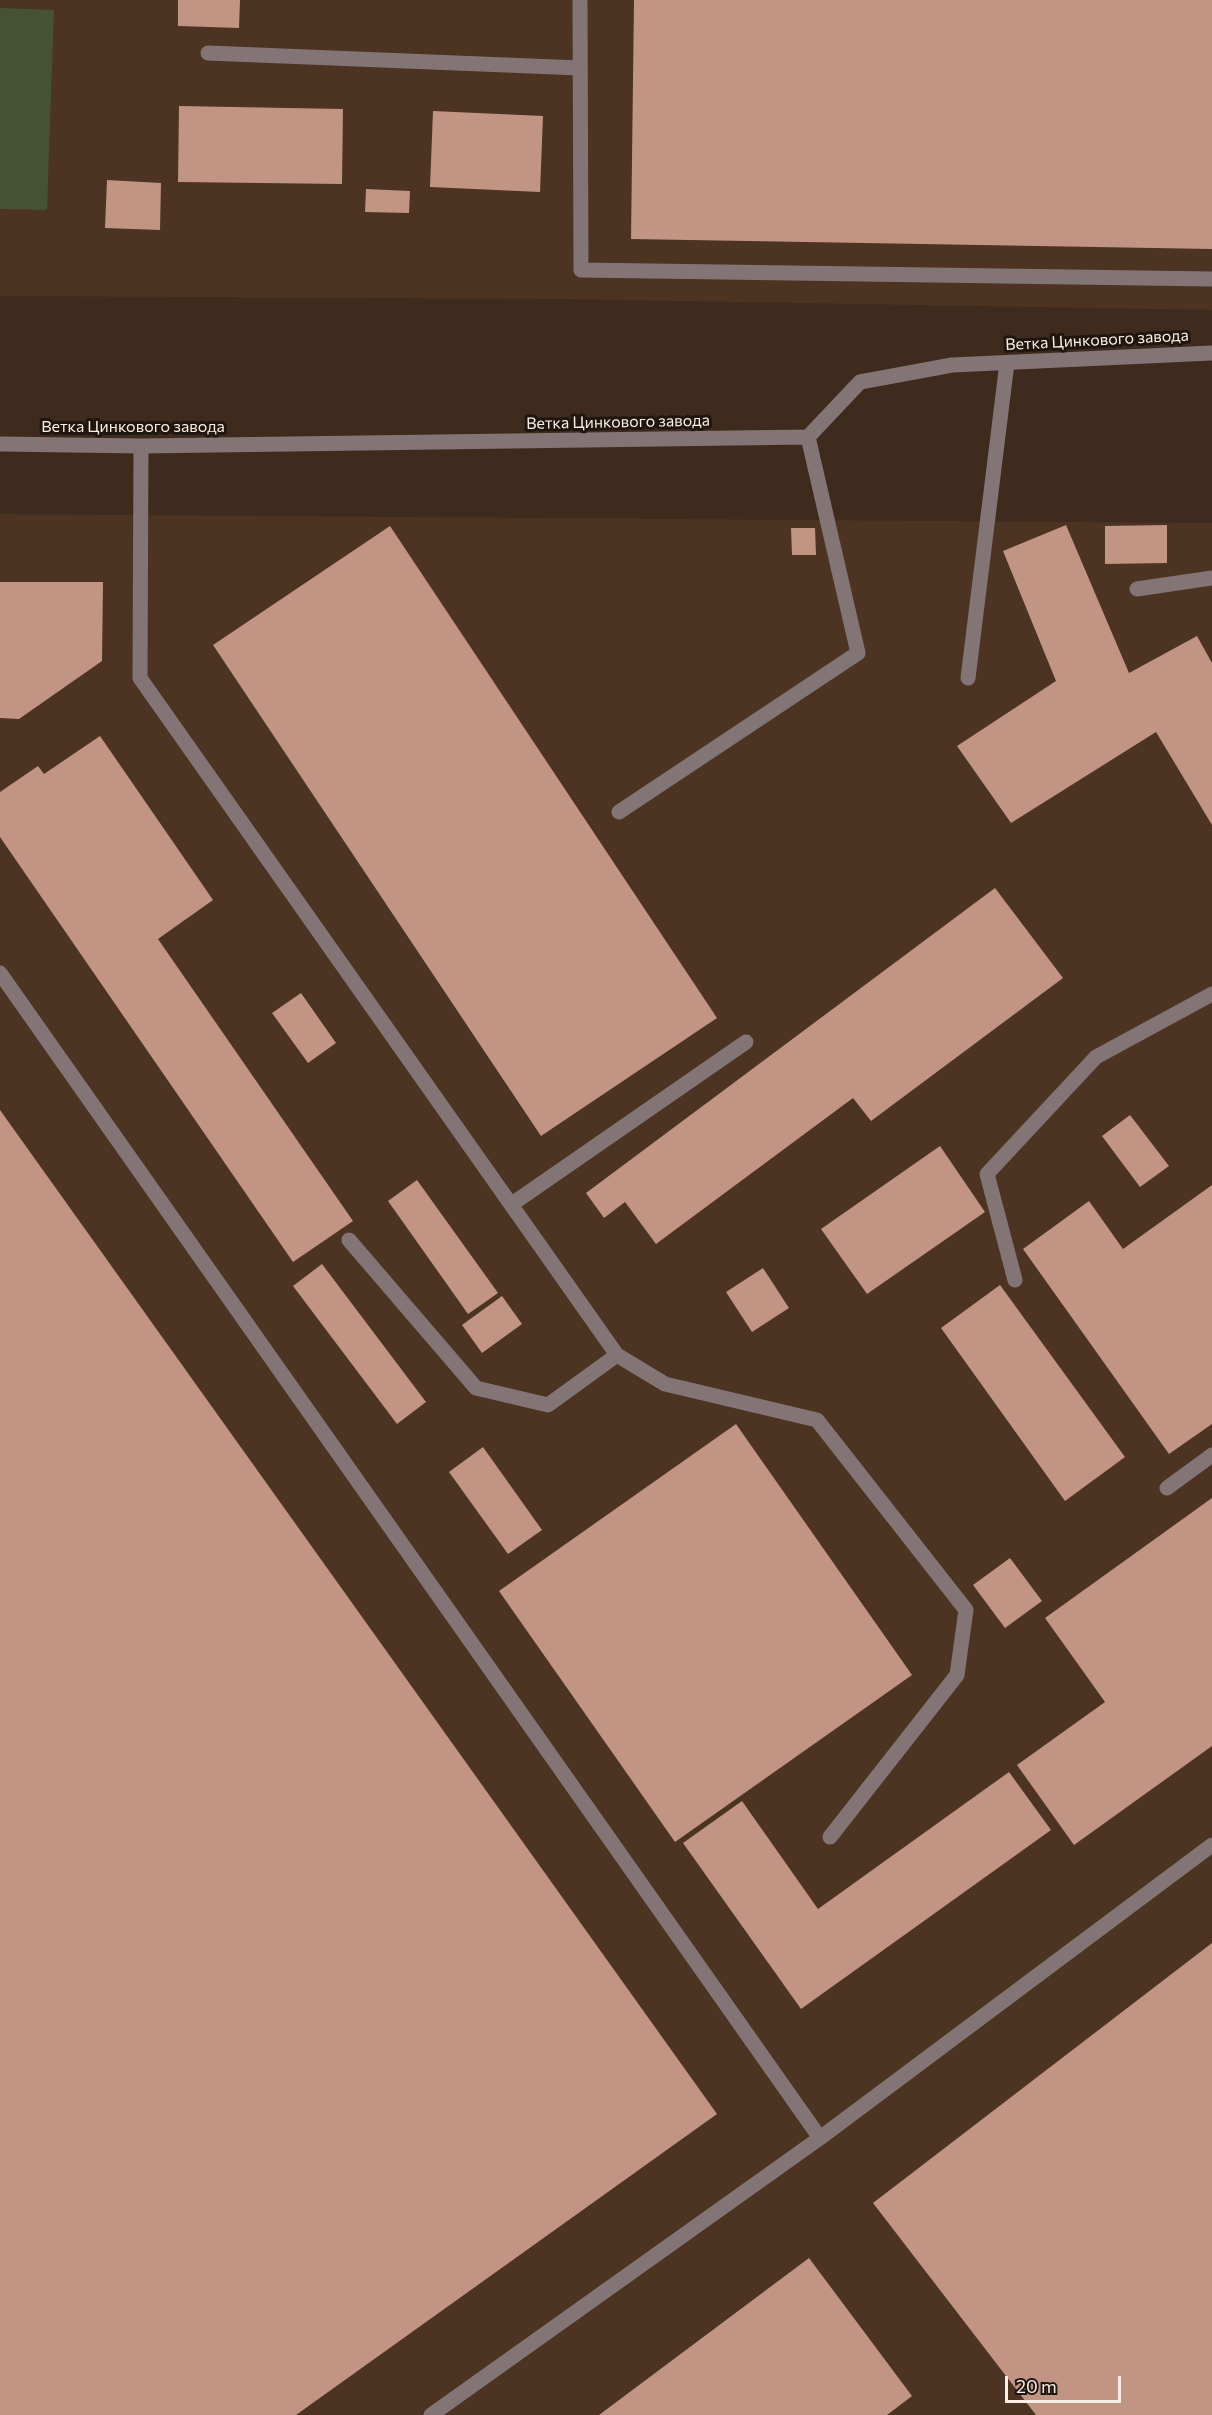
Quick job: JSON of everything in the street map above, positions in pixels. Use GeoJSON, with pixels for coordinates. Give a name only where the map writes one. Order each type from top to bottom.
{"type":"FeatureCollection","features":[{"type":"Feature","properties":{"kind":"street"},"geometry":{"type":"LineString","coordinates":[[580,0],[581,270],[1212,279]]}},
{"type":"Feature","properties":{"kind":"street"},"geometry":{"type":"LineString","coordinates":[[208,53],[580,68]]}},
{"type":"Feature","properties":{"kind":"street","name":"Ветка Цинкового завода"},"geometry":{"type":"LineString","coordinates":[[0,444],[141,446],[808,437],[860,382],[952,365],[1212,353]]}},
{"type":"Feature","properties":{"kind":"street"},"geometry":{"type":"LineString","coordinates":[[968,678],[1007,363]]}},
{"type":"Feature","properties":{"kind":"street"},"geometry":{"type":"LineString","coordinates":[[619,812],[858,653],[808,437]]}},
{"type":"Feature","properties":{"kind":"street"},"geometry":{"type":"LineString","coordinates":[[141,446],[140,678],[617,1356],[665,1384],[817,1420],[966,1610],[957,1675],[830,1837]]}},
{"type":"Feature","properties":{"kind":"street"},"geometry":{"type":"LineString","coordinates":[[1137,589],[1212,578]]}},
{"type":"Feature","properties":{"kind":"street"},"geometry":{"type":"LineString","coordinates":[[0,973],[820,2138]]}},
{"type":"Feature","properties":{"kind":"street"},"geometry":{"type":"LineString","coordinates":[[1015,1280],[987,1174],[1096,1057],[1212,994]]}},
{"type":"Feature","properties":{"kind":"street"},"geometry":{"type":"LineString","coordinates":[[512,1204],[746,1042]]}},
{"type":"Feature","properties":{"kind":"street"},"geometry":{"type":"LineString","coordinates":[[349,1240],[476,1388],[548,1405],[617,1356]]}},
{"type":"Feature","properties":{"kind":"street"},"geometry":{"type":"LineString","coordinates":[[1167,1488],[1212,1455]]}},
{"type":"Feature","properties":{"kind":"street"},"geometry":{"type":"LineString","coordinates":[[432,2415],[820,2138],[1212,1845]]}},
{"type":"Feature","properties":{"kind":"shaded area"},"geometry":{"type":"Polygon","coordinates":[[[0,0],[1212,0],[1212,310],[558,299],[0,296],[0,0]]]}},
{"type":"Feature","properties":{"kind":"shaded area"},"geometry":{"type":"Polygon","coordinates":[[[0,514],[1212,523],[1212,2415],[0,2415],[0,514]]]}},
{"type":"Feature","properties":{"kind":"green space"},"geometry":{"type":"Polygon","coordinates":[[[0,8],[54,10],[47,210],[0,209],[0,8]]]}},
{"type":"Feature","properties":{"kind":"building"},"geometry":{"type":"Polygon","coordinates":[[[178,0],[240,0],[239,28],[178,26],[178,0]]]}},
{"type":"Feature","properties":{"kind":"building"},"geometry":{"type":"Polygon","coordinates":[[[634,0],[1212,0],[1212,249],[631,239],[634,0]]]}},
{"type":"Feature","properties":{"kind":"building"},"geometry":{"type":"Polygon","coordinates":[[[179,106],[343,109],[342,184],[178,182],[179,106]]]}},
{"type":"Feature","properties":{"kind":"building"},"geometry":{"type":"Polygon","coordinates":[[[433,111],[543,116],[540,192],[430,187],[433,111]]]}},
{"type":"Feature","properties":{"kind":"building"},"geometry":{"type":"Polygon","coordinates":[[[107,180],[161,183],[160,230],[105,228],[107,180]]]}},
{"type":"Feature","properties":{"kind":"building"},"geometry":{"type":"Polygon","coordinates":[[[366,189],[410,191],[409,213],[365,212],[366,189]]]}},
{"type":"Feature","properties":{"kind":"building"},"geometry":{"type":"Polygon","coordinates":[[[1066,525],[1129,673],[1197,636],[1212,663],[1212,825],[1156,732],[1011,823],[957,746],[1056,681],[1003,551],[1066,525]]]}},
{"type":"Feature","properties":{"kind":"building"},"geometry":{"type":"Polygon","coordinates":[[[1167,525],[1167,563],[1105,564],[1105,526],[1167,525]]]}},
{"type":"Feature","properties":{"kind":"building"},"geometry":{"type":"Polygon","coordinates":[[[390,526],[717,1018],[541,1136],[213,645],[390,526]]]}},
{"type":"Feature","properties":{"kind":"building"},"geometry":{"type":"Polygon","coordinates":[[[791,528],[815,528],[816,555],[792,555],[791,528]]]}},
{"type":"Feature","properties":{"kind":"building"},"geometry":{"type":"Polygon","coordinates":[[[0,582],[103,582],[102,661],[19,719],[0,718],[0,582]]]}},
{"type":"Feature","properties":{"kind":"building"},"geometry":{"type":"Polygon","coordinates":[[[100,736],[213,900],[158,939],[353,1221],[293,1262],[0,837],[0,792],[38,766],[44,774],[100,736]]]}},
{"type":"Feature","properties":{"kind":"building"},"geometry":{"type":"Polygon","coordinates":[[[995,888],[1063,978],[871,1121],[853,1098],[656,1244],[625,1202],[604,1218],[586,1193],[995,888]]]}},
{"type":"Feature","properties":{"kind":"building"},"geometry":{"type":"Polygon","coordinates":[[[301,993],[336,1043],[308,1063],[272,1013],[301,993]]]}},
{"type":"Feature","properties":{"kind":"building"},"geometry":{"type":"Polygon","coordinates":[[[0,1110],[717,2114],[296,2415],[0,2415],[0,1110]]]}},
{"type":"Feature","properties":{"kind":"building"},"geometry":{"type":"Polygon","coordinates":[[[1130,1115],[1169,1166],[1140,1187],[1102,1136],[1130,1115]]]}},
{"type":"Feature","properties":{"kind":"building"},"geometry":{"type":"Polygon","coordinates":[[[940,1146],[985,1212],[867,1294],[821,1229],[940,1146]]]}},
{"type":"Feature","properties":{"kind":"building"},"geometry":{"type":"Polygon","coordinates":[[[417,1180],[498,1293],[468,1314],[388,1201],[417,1180]]]}},
{"type":"Feature","properties":{"kind":"building"},"geometry":{"type":"Polygon","coordinates":[[[1212,1185],[1212,1424],[1169,1454],[1023,1249],[1089,1201],[1123,1249],[1212,1185]]]}},
{"type":"Feature","properties":{"kind":"building"},"geometry":{"type":"Polygon","coordinates":[[[322,1264],[426,1402],[397,1424],[293,1286],[322,1264]]]}},
{"type":"Feature","properties":{"kind":"building"},"geometry":{"type":"Polygon","coordinates":[[[763,1268],[789,1308],[752,1332],[726,1292],[763,1268]]]}},
{"type":"Feature","properties":{"kind":"building"},"geometry":{"type":"Polygon","coordinates":[[[1000,1285],[1125,1457],[1065,1501],[941,1328],[1000,1285]]]}},
{"type":"Feature","properties":{"kind":"building"},"geometry":{"type":"Polygon","coordinates":[[[502,1296],[522,1324],[482,1353],[462,1325],[502,1296]]]}},
{"type":"Feature","properties":{"kind":"building"},"geometry":{"type":"Polygon","coordinates":[[[736,1424],[912,1675],[675,1842],[499,1591],[736,1424]]]}},
{"type":"Feature","properties":{"kind":"building"},"geometry":{"type":"Polygon","coordinates":[[[483,1447],[542,1530],[508,1554],[449,1472],[483,1447]]]}},
{"type":"Feature","properties":{"kind":"building"},"geometry":{"type":"Polygon","coordinates":[[[1212,1498],[1212,1746],[1074,1845],[1017,1765],[1105,1702],[1045,1618],[1212,1498]]]}},
{"type":"Feature","properties":{"kind":"building"},"geometry":{"type":"Polygon","coordinates":[[[1010,1558],[1042,1601],[1005,1628],[973,1585],[1010,1558]]]}},
{"type":"Feature","properties":{"kind":"building"},"geometry":{"type":"Polygon","coordinates":[[[1009,1772],[1051,1830],[801,2009],[683,1843],[742,1801],[818,1909],[1009,1772]]]}},
{"type":"Feature","properties":{"kind":"building"},"geometry":{"type":"Polygon","coordinates":[[[1212,1943],[1212,2415],[1036,2415],[873,2203],[1212,1943]]]}},
{"type":"Feature","properties":{"kind":"building"},"geometry":{"type":"Polygon","coordinates":[[[809,2258],[912,2396],[887,2415],[599,2415],[809,2258]]]}}]}
